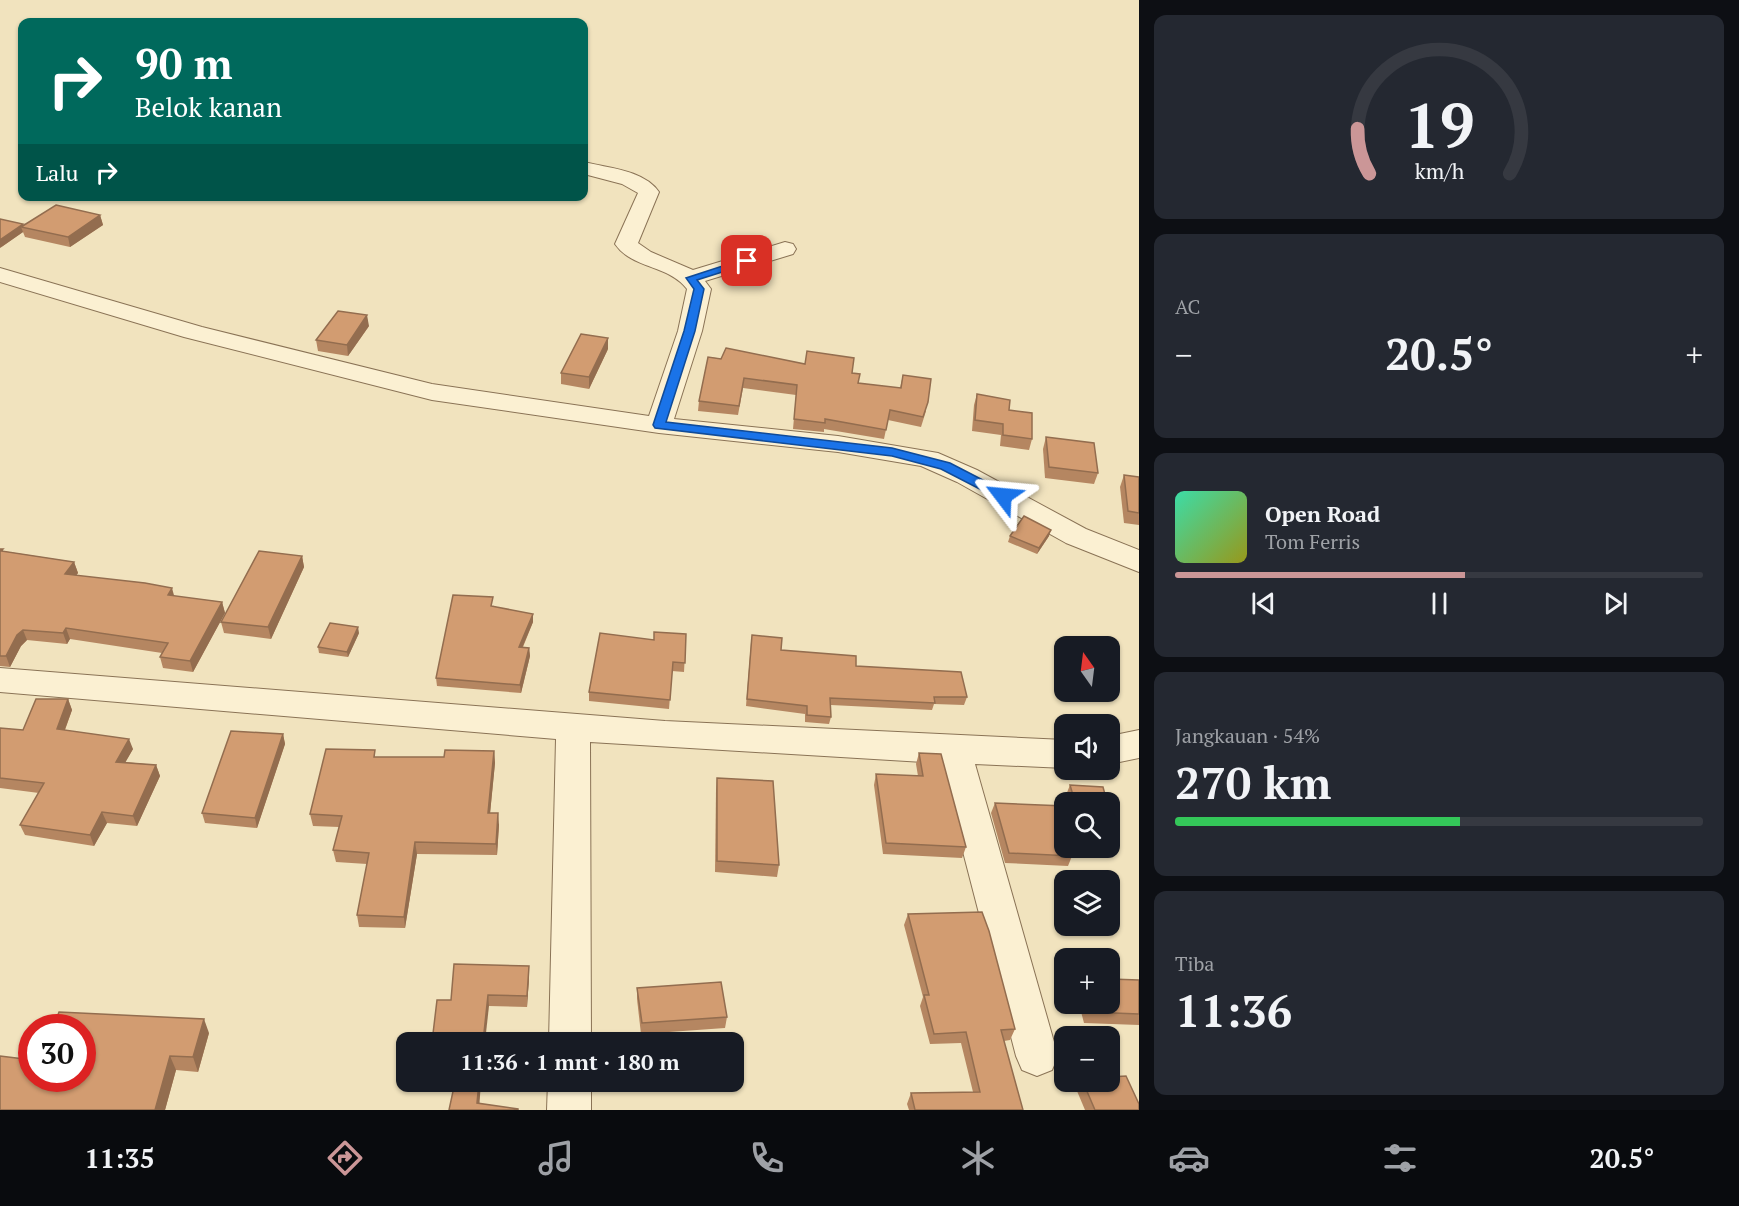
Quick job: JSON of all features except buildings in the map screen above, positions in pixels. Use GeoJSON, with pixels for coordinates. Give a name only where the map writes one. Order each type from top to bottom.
{"type":"FeatureCollection","features":[{"type":"Feature","properties":{"kind":"street"},"geometry":{"type":"LineString","coordinates":[[588,169],[639,183],[647,188],[649,192],[626,244],[638,254],[691,278],[699,289],[690,331],[659,425]]}},
{"type":"Feature","properties":{"kind":"street"},"geometry":{"type":"LineString","coordinates":[[691,278],[784,249]]}},
{"type":"Feature","properties":{"kind":"street"},"geometry":{"type":"LineString","coordinates":[[0,275],[193,332],[432,392],[659,425],[838,444],[928,459],[967,476],[1076,536],[1139,562]]}},
{"type":"Feature","properties":{"kind":"street"},"geometry":{"type":"LineString","coordinates":[[0,680],[573,728],[954,751],[1054,754]]}},
{"type":"Feature","properties":{"kind":"street"},"geometry":{"type":"LineString","coordinates":[[570,1032],[573,728]]}},
{"type":"Feature","properties":{"kind":"street"},"geometry":{"type":"LineString","coordinates":[[1120,748],[1139,744]]}},
{"type":"Feature","properties":{"kind":"street"},"geometry":{"type":"LineString","coordinates":[[954,751],[1037,1056]]}},
{"type":"Feature","properties":{"kind":"street"},"geometry":{"type":"LineString","coordinates":[[569,1110],[570,1092]]}},
{"type":"Feature","properties":{"kind":"route"},"geometry":{"type":"LineString","coordinates":[[747,261],[691,278],[699,289],[690,331],[659,425],[838,444],[928,459],[967,476],[1003,496]]}}]}
